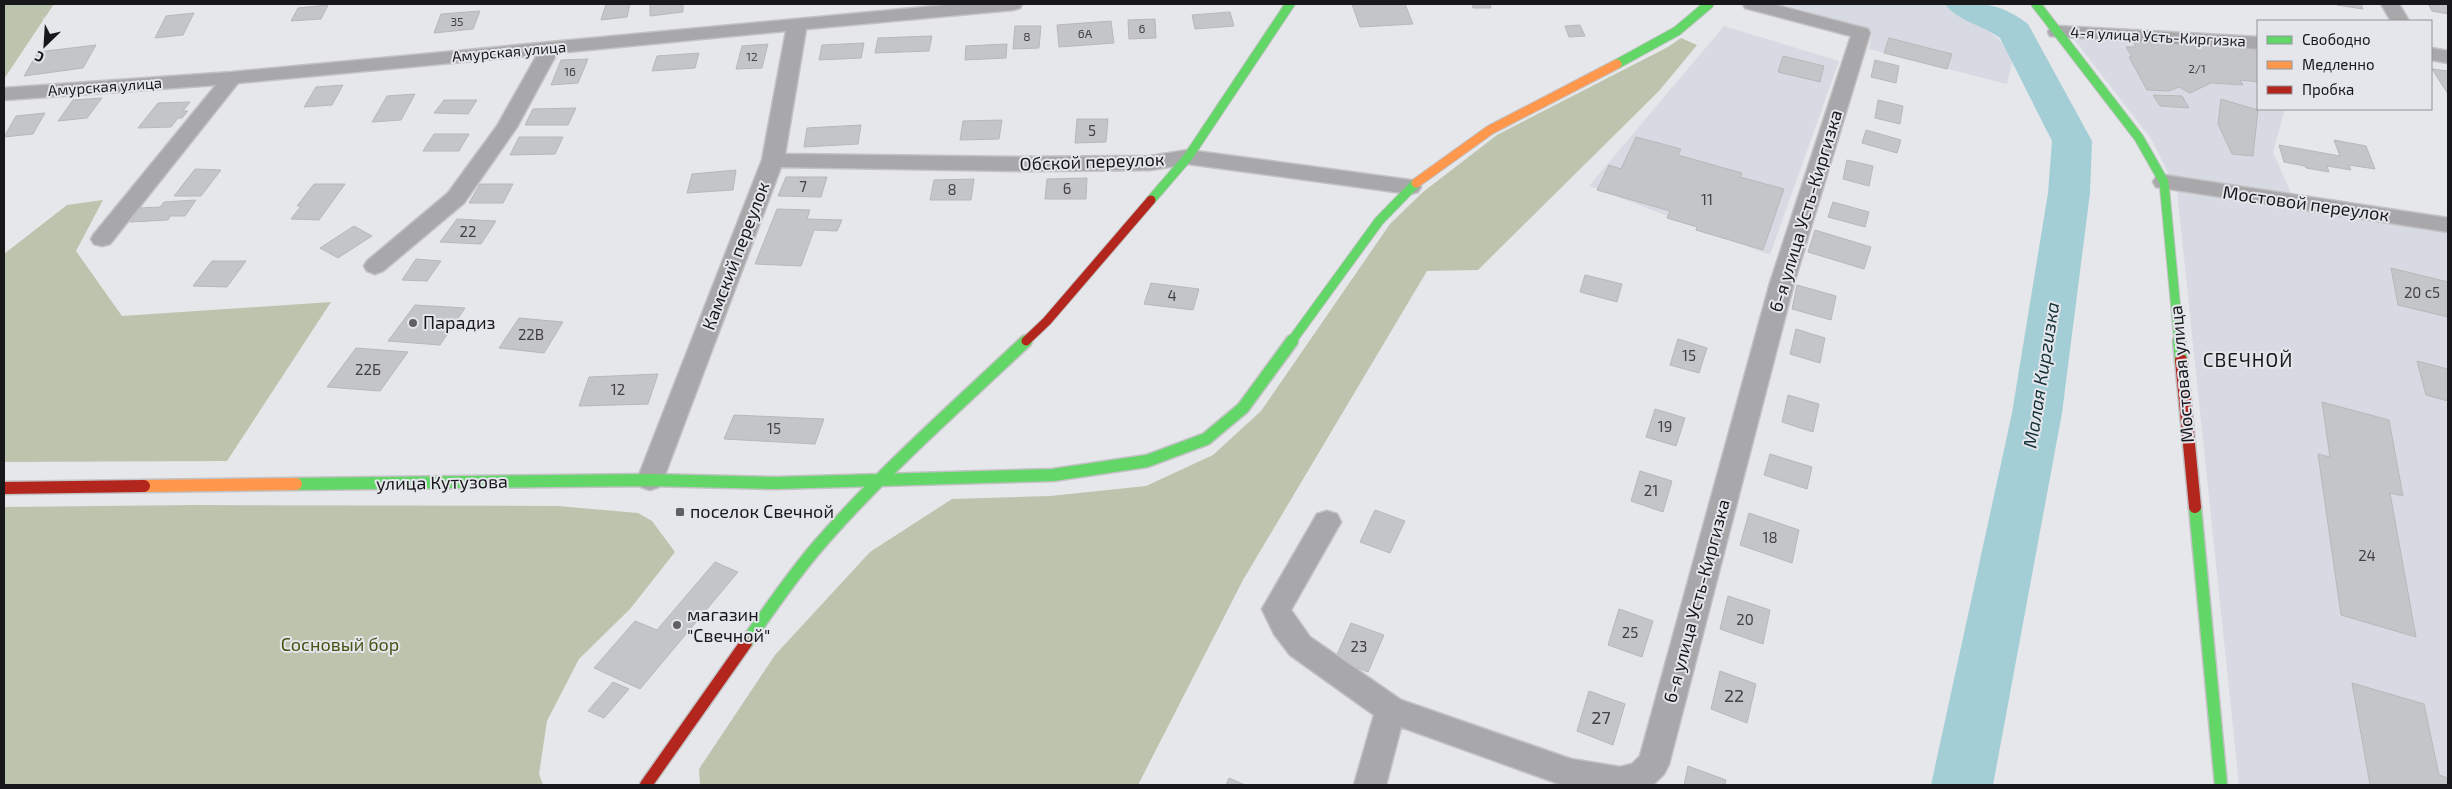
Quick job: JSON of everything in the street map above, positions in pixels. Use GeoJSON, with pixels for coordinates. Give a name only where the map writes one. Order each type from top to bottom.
{"type":"FeatureCollection","features":[{"type":"Feature","properties":{"kind":"main road"},"geometry":{"type":"LineString","coordinates":[[646,785],[781,592],[819,545],[881,480],[1047,321],[1188,157],[1290,4]]}},
{"type":"Feature","properties":{"kind":"main road","name":"улица Кутузова"},"geometry":{"type":"LineString","coordinates":[[4,488],[650,480],[776,483],[1053,475],[1146,461],[1206,439],[1243,408],[1379,221],[1410,187],[1490,130],[1658,43],[1699,15],[1709,4]]}},
{"type":"Feature","properties":{"kind":"main road","name":"Мостовая улица"},"geometry":{"type":"LineString","coordinates":[[2036,4],[2139,138],[2164,182],[2221,785]]}},
{"type":"Feature","properties":{"kind":"street","name":"Амурская улица"},"geometry":{"type":"LineString","coordinates":[[4,94],[232,78],[1014,4]]}},
{"type":"Feature","properties":{"kind":"street","name":"6-я улица Усть-Киргизка"},"geometry":{"type":"LineString","coordinates":[[1327,522],[1276,608],[1284,625],[1300,646],[1391,710],[1571,774],[1620,782],[1641,776],[1653,764],[1782,283],[1861,33],[1752,4]]}},
{"type":"Feature","properties":{"kind":"street"},"geometry":{"type":"LineString","coordinates":[[2390,4],[2399,20]]}},
{"type":"Feature","properties":{"kind":"street","name":"Камский переулок"},"geometry":{"type":"LineString","coordinates":[[650,480],[773,160],[797,24]]}},
{"type":"Feature","properties":{"kind":"street","name":"4-я улица Усть-Киргизка"},"geometry":{"type":"LineString","coordinates":[[2057,32],[2257,43]]}},
{"type":"Feature","properties":{"kind":"street"},"geometry":{"type":"LineString","coordinates":[[374,266],[456,198],[507,127],[550,48]]}},
{"type":"Feature","properties":{"kind":"street"},"geometry":{"type":"LineString","coordinates":[[2432,54],[2448,56]]}},
{"type":"Feature","properties":{"kind":"street"},"geometry":{"type":"LineString","coordinates":[[102,238],[232,78]]}},
{"type":"Feature","properties":{"kind":"street","name":"Обской переулок"},"geometry":{"type":"LineString","coordinates":[[773,160],[1029,164],[1150,162],[1188,157],[1410,187]]}},
{"type":"Feature","properties":{"kind":"street","name":"Мостовой переулок"},"geometry":{"type":"LineString","coordinates":[[2164,182],[2448,225]]}},
{"type":"Feature","properties":{"kind":"street"},"geometry":{"type":"LineString","coordinates":[[1370,785],[1391,710]]}},
{"type":"Feature","properties":{"kind":"shaded area"},"geometry":{"type":"Polygon","coordinates":[[[1783,4],[1942,4],[1968,12],[2014,53],[2007,84],[1869,49],[1872,32],[1783,4]]]}},
{"type":"Feature","properties":{"kind":"shaded area"},"geometry":{"type":"Polygon","coordinates":[[[1724,26],[1839,61],[1770,255],[1589,186],[1724,26]]]}},
{"type":"Feature","properties":{"kind":"shaded area"},"geometry":{"type":"Polygon","coordinates":[[[2105,37],[2257,47],[2257,110],[2285,110],[2273,152],[2291,193],[2170,177],[2152,140],[2073,38],[2105,37]]]}},
{"type":"Feature","properties":{"kind":"shaded area"},"geometry":{"type":"Polygon","coordinates":[[[2177,191],[2448,232],[2448,785],[2239,785],[2177,191]]]}},
{"type":"Feature","properties":{"kind":"green space"},"geometry":{"type":"Polygon","coordinates":[[[4,4],[54,4],[4,79],[4,4]]]}},
{"type":"Feature","properties":{"kind":"green space"},"geometry":{"type":"Polygon","coordinates":[[[1681,38],[1697,45],[1659,91],[1478,270],[1427,271],[1243,580],[1138,785],[700,785],[699,769],[775,655],[870,552],[952,499],[1050,496],[1146,486],[1213,455],[1261,411],[1390,224],[1423,192],[1497,135],[1668,47],[1681,38]]]}},
{"type":"Feature","properties":{"kind":"green space"},"geometry":{"type":"Polygon","coordinates":[[[103,200],[76,251],[122,316],[331,302],[227,461],[4,462],[4,254],[67,205],[103,200]]]}},
{"type":"Feature","properties":{"kind":"green space","name":"Сосновый бор"},"geometry":{"type":"Polygon","coordinates":[[[194,505],[558,506],[638,513],[652,521],[675,552],[630,609],[579,659],[547,721],[539,774],[543,785],[4,785],[4,507],[194,505]]]}},
{"type":"Feature","properties":{"kind":"building"},"geometry":{"type":"Polygon","coordinates":[[[606,4],[630,4],[627,17],[601,20],[606,4]]]}},
{"type":"Feature","properties":{"kind":"building"},"geometry":{"type":"Polygon","coordinates":[[[650,4],[683,4],[683,12],[650,16],[650,4]]]}},
{"type":"Feature","properties":{"kind":"building"},"geometry":{"type":"Polygon","coordinates":[[[1352,4],[1405,4],[1413,24],[1360,27],[1352,4]]]}},
{"type":"Feature","properties":{"kind":"building"},"geometry":{"type":"Polygon","coordinates":[[[1472,4],[1490,4],[1491,8],[1473,8],[1472,4]]]}},
{"type":"Feature","properties":{"kind":"building"},"geometry":{"type":"Polygon","coordinates":[[[2361,4],[2363,9],[2337,5],[2361,4]]]}},
{"type":"Feature","properties":{"kind":"building"},"geometry":{"type":"Polygon","coordinates":[[[2425,4],[2448,4],[2448,14],[2432,11],[2429,5],[2425,4]]]}},
{"type":"Feature","properties":{"kind":"building"},"geometry":{"type":"Polygon","coordinates":[[[328,5],[321,19],[291,21],[298,8],[328,5]]]}},
{"type":"Feature","properties":{"kind":"building"},"geometry":{"type":"Polygon","coordinates":[[[480,11],[473,29],[434,33],[441,14],[480,11]]]}},
{"type":"Feature","properties":{"kind":"building"},"geometry":{"type":"Polygon","coordinates":[[[1230,12],[1234,26],[1195,29],[1192,15],[1230,12]]]}},
{"type":"Feature","properties":{"kind":"building"},"geometry":{"type":"Polygon","coordinates":[[[194,13],[183,35],[155,38],[166,16],[194,13]]]}},
{"type":"Feature","properties":{"kind":"building"},"geometry":{"type":"Polygon","coordinates":[[[1155,19],[1156,38],[1129,39],[1128,20],[1155,19]]]}},
{"type":"Feature","properties":{"kind":"building"},"geometry":{"type":"Polygon","coordinates":[[[1111,21],[1114,43],[1059,47],[1057,25],[1111,21]]]}},
{"type":"Feature","properties":{"kind":"building"},"geometry":{"type":"Polygon","coordinates":[[[1580,25],[1585,36],[1569,37],[1565,26],[1580,25]]]}},
{"type":"Feature","properties":{"kind":"building"},"geometry":{"type":"Polygon","coordinates":[[[1015,26],[1041,26],[1039,48],[1013,49],[1015,26]]]}},
{"type":"Feature","properties":{"kind":"building"},"geometry":{"type":"Polygon","coordinates":[[[932,36],[929,51],[875,53],[878,38],[932,36]]]}},
{"type":"Feature","properties":{"kind":"building"},"geometry":{"type":"Polygon","coordinates":[[[1889,38],[1952,54],[1947,69],[1884,53],[1889,38]]]}},
{"type":"Feature","properties":{"kind":"building"},"geometry":{"type":"Polygon","coordinates":[[[2132,40],[2257,50],[2257,82],[2240,80],[2243,85],[2211,83],[2190,93],[2179,87],[2169,91],[2147,90],[2129,57],[2132,57],[2126,47],[2136,47],[2132,40]]]}},
{"type":"Feature","properties":{"kind":"building"},"geometry":{"type":"Polygon","coordinates":[[[864,43],[861,58],[819,60],[822,45],[864,43]]]}},
{"type":"Feature","properties":{"kind":"building"},"geometry":{"type":"Polygon","coordinates":[[[768,44],[762,68],[736,69],[742,46],[768,44]]]}},
{"type":"Feature","properties":{"kind":"building"},"geometry":{"type":"Polygon","coordinates":[[[1007,44],[1006,58],[965,60],[966,46],[1007,44]]]}},
{"type":"Feature","properties":{"kind":"building"},"geometry":{"type":"Polygon","coordinates":[[[96,45],[83,68],[24,76],[38,52],[96,45]]]}},
{"type":"Feature","properties":{"kind":"building"},"geometry":{"type":"Polygon","coordinates":[[[699,53],[695,68],[652,71],[657,56],[699,53]]]}},
{"type":"Feature","properties":{"kind":"building"},"geometry":{"type":"Polygon","coordinates":[[[1783,56],[1824,66],[1820,82],[1778,72],[1783,56]]]}},
{"type":"Feature","properties":{"kind":"building"},"geometry":{"type":"Polygon","coordinates":[[[588,59],[578,83],[551,85],[561,60],[588,59]]]}},
{"type":"Feature","properties":{"kind":"building"},"geometry":{"type":"Polygon","coordinates":[[[1875,60],[1899,66],[1896,83],[1871,77],[1875,60]]]}},
{"type":"Feature","properties":{"kind":"building"},"geometry":{"type":"Polygon","coordinates":[[[2432,69],[2448,71],[2448,94],[2432,69]]]}},
{"type":"Feature","properties":{"kind":"building"},"geometry":{"type":"Polygon","coordinates":[[[343,85],[332,105],[304,107],[316,87],[343,85]]]}},
{"type":"Feature","properties":{"kind":"building"},"geometry":{"type":"Polygon","coordinates":[[[415,94],[401,120],[372,122],[387,96],[415,94]]]}},
{"type":"Feature","properties":{"kind":"building"},"geometry":{"type":"Polygon","coordinates":[[[2153,95],[2182,96],[2189,108],[2160,106],[2153,95]]]}},
{"type":"Feature","properties":{"kind":"building"},"geometry":{"type":"Polygon","coordinates":[[[102,98],[87,118],[58,121],[73,100],[102,98]]]}},
{"type":"Feature","properties":{"kind":"building"},"geometry":{"type":"Polygon","coordinates":[[[2221,99],[2258,110],[2253,156],[2232,154],[2218,124],[2221,99]]]}},
{"type":"Feature","properties":{"kind":"building"},"geometry":{"type":"Polygon","coordinates":[[[444,100],[477,100],[468,114],[434,113],[444,100]]]}},
{"type":"Feature","properties":{"kind":"building"},"geometry":{"type":"Polygon","coordinates":[[[1878,100],[1903,106],[1900,124],[1875,118],[1878,100]]]}},
{"type":"Feature","properties":{"kind":"building"},"geometry":{"type":"Polygon","coordinates":[[[190,102],[183,111],[188,111],[182,118],[178,118],[171,127],[138,128],[158,103],[190,102]]]}},
{"type":"Feature","properties":{"kind":"building"},"geometry":{"type":"Polygon","coordinates":[[[576,108],[568,125],[525,125],[533,109],[576,108]]]}},
{"type":"Feature","properties":{"kind":"building"},"geometry":{"type":"Polygon","coordinates":[[[45,113],[33,134],[4,137],[16,116],[45,113]]]}},
{"type":"Feature","properties":{"kind":"building"},"geometry":{"type":"Polygon","coordinates":[[[1077,119],[1108,119],[1106,142],[1075,143],[1077,119]]]}},
{"type":"Feature","properties":{"kind":"building"},"geometry":{"type":"Polygon","coordinates":[[[1002,120],[999,139],[960,140],[963,121],[1002,120]]]}},
{"type":"Feature","properties":{"kind":"building"},"geometry":{"type":"Polygon","coordinates":[[[861,125],[858,144],[804,147],[807,128],[861,125]]]}},
{"type":"Feature","properties":{"kind":"building"},"geometry":{"type":"Polygon","coordinates":[[[1866,130],[1901,140],[1897,153],[1862,143],[1866,130]]]}},
{"type":"Feature","properties":{"kind":"building"},"geometry":{"type":"Polygon","coordinates":[[[434,134],[469,134],[459,151],[423,151],[434,134]]]}},
{"type":"Feature","properties":{"kind":"building"},"geometry":{"type":"Polygon","coordinates":[[[519,137],[563,137],[555,154],[510,155],[519,137]]]}},
{"type":"Feature","properties":{"kind":"building"},"geometry":{"type":"Polygon","coordinates":[[[1636,137],[1681,149],[1678,155],[1742,173],[1740,177],[1784,189],[1763,250],[1696,230],[1697,227],[1667,218],[1670,211],[1597,190],[1609,165],[1621,169],[1636,137]]]}},
{"type":"Feature","properties":{"kind":"building"},"geometry":{"type":"Polygon","coordinates":[[[2334,140],[2366,146],[2375,169],[2349,165],[2351,170],[2327,166],[2329,172],[2306,168],[2305,166],[2284,162],[2279,145],[2340,156],[2334,140]]]}},
{"type":"Feature","properties":{"kind":"building"},"geometry":{"type":"Polygon","coordinates":[[[1847,160],[1873,166],[1869,186],[1843,179],[1847,160]]]}},
{"type":"Feature","properties":{"kind":"building"},"geometry":{"type":"Polygon","coordinates":[[[195,169],[221,170],[201,196],[174,196],[195,169]]]}},
{"type":"Feature","properties":{"kind":"building"},"geometry":{"type":"Polygon","coordinates":[[[736,170],[733,190],[687,193],[692,174],[736,170]]]}},
{"type":"Feature","properties":{"kind":"building"},"geometry":{"type":"Polygon","coordinates":[[[786,177],[827,177],[821,197],[778,196],[786,177]]]}},
{"type":"Feature","properties":{"kind":"building"},"geometry":{"type":"Polygon","coordinates":[[[1087,178],[1086,199],[1045,199],[1047,179],[1087,178]]]}},
{"type":"Feature","properties":{"kind":"building"},"geometry":{"type":"Polygon","coordinates":[[[974,179],[971,200],[930,200],[934,180],[974,179]]]}},
{"type":"Feature","properties":{"kind":"building"},"geometry":{"type":"Polygon","coordinates":[[[314,184],[345,184],[319,220],[291,219],[301,206],[297,206],[314,184]]]}},
{"type":"Feature","properties":{"kind":"building"},"geometry":{"type":"Polygon","coordinates":[[[480,184],[513,184],[503,203],[469,203],[480,184]]]}},
{"type":"Feature","properties":{"kind":"building"},"geometry":{"type":"Polygon","coordinates":[[[196,200],[185,216],[170,216],[168,220],[130,222],[140,208],[160,207],[164,202],[196,200]]]}},
{"type":"Feature","properties":{"kind":"building"},"geometry":{"type":"Polygon","coordinates":[[[1833,202],[1869,212],[1865,227],[1828,217],[1833,202]]]}},
{"type":"Feature","properties":{"kind":"building"},"geometry":{"type":"Polygon","coordinates":[[[777,209],[810,210],[807,219],[842,220],[837,231],[814,230],[801,266],[755,264],[777,209]]]}},
{"type":"Feature","properties":{"kind":"building"},"geometry":{"type":"Polygon","coordinates":[[[457,219],[496,221],[481,244],[440,242],[457,219]]]}},
{"type":"Feature","properties":{"kind":"building"},"geometry":{"type":"Polygon","coordinates":[[[354,226],[372,236],[338,258],[320,248],[354,226]]]}},
{"type":"Feature","properties":{"kind":"building"},"geometry":{"type":"Polygon","coordinates":[[[1815,230],[1871,247],[1864,269],[1808,252],[1815,230]]]}},
{"type":"Feature","properties":{"kind":"building"},"geometry":{"type":"Polygon","coordinates":[[[416,259],[441,261],[427,281],[402,280],[416,259]]]}},
{"type":"Feature","properties":{"kind":"building"},"geometry":{"type":"Polygon","coordinates":[[[212,261],[246,261],[227,287],[193,286],[212,261]]]}},
{"type":"Feature","properties":{"kind":"building"},"geometry":{"type":"Polygon","coordinates":[[[2391,268],[2448,282],[2448,317],[2398,305],[2391,268]]]}},
{"type":"Feature","properties":{"kind":"building"},"geometry":{"type":"Polygon","coordinates":[[[1585,275],[1622,284],[1617,302],[1580,292],[1585,275]]]}},
{"type":"Feature","properties":{"kind":"building"},"geometry":{"type":"Polygon","coordinates":[[[1151,283],[1199,289],[1193,310],[1144,304],[1151,283]]]}},
{"type":"Feature","properties":{"kind":"building"},"geometry":{"type":"Polygon","coordinates":[[[1797,285],[1836,296],[1831,320],[1792,309],[1797,285]]]}},
{"type":"Feature","properties":{"kind":"building"},"geometry":{"type":"Polygon","coordinates":[[[415,305],[465,308],[440,345],[388,341],[415,305]]]}},
{"type":"Feature","properties":{"kind":"building"},"geometry":{"type":"Polygon","coordinates":[[[519,318],[563,322],[544,353],[499,348],[519,318]]]}},
{"type":"Feature","properties":{"kind":"building"},"geometry":{"type":"Polygon","coordinates":[[[1796,329],[1825,338],[1820,363],[1790,354],[1796,329]]]}},
{"type":"Feature","properties":{"kind":"building"},"geometry":{"type":"Polygon","coordinates":[[[1678,339],[1707,348],[1699,373],[1670,365],[1678,339]]]}},
{"type":"Feature","properties":{"kind":"building"},"geometry":{"type":"Polygon","coordinates":[[[356,348],[408,352],[380,391],[327,387],[356,348]]]}},
{"type":"Feature","properties":{"kind":"building"},"geometry":{"type":"Polygon","coordinates":[[[2417,361],[2448,369],[2448,401],[2426,395],[2417,361]]]}},
{"type":"Feature","properties":{"kind":"building"},"geometry":{"type":"Polygon","coordinates":[[[658,374],[648,404],[579,406],[589,377],[658,374]]]}},
{"type":"Feature","properties":{"kind":"building"},"geometry":{"type":"Polygon","coordinates":[[[1788,395],[1819,404],[1813,432],[1782,422],[1788,395]]]}},
{"type":"Feature","properties":{"kind":"building"},"geometry":{"type":"Polygon","coordinates":[[[2322,402],[2389,420],[2403,496],[2390,493],[2416,637],[2341,615],[2318,454],[2330,457],[2322,402]]]}},
{"type":"Feature","properties":{"kind":"building"},"geometry":{"type":"Polygon","coordinates":[[[1655,409],[1685,418],[1676,446],[1646,437],[1655,409]]]}},
{"type":"Feature","properties":{"kind":"building"},"geometry":{"type":"Polygon","coordinates":[[[734,415],[824,419],[815,444],[724,439],[734,415]]]}},
{"type":"Feature","properties":{"kind":"building"},"geometry":{"type":"Polygon","coordinates":[[[1770,454],[1812,467],[1807,489],[1764,475],[1770,454]]]}},
{"type":"Feature","properties":{"kind":"building"},"geometry":{"type":"Polygon","coordinates":[[[1640,471],[1672,481],[1663,512],[1631,501],[1640,471]]]}},
{"type":"Feature","properties":{"kind":"building"},"geometry":{"type":"Polygon","coordinates":[[[1375,510],[1405,521],[1390,553],[1360,542],[1375,510]]]}},
{"type":"Feature","properties":{"kind":"building"},"geometry":{"type":"Polygon","coordinates":[[[1749,513],[1799,530],[1792,563],[1740,545],[1749,513]]]}},
{"type":"Feature","properties":{"kind":"building","name":"магазин \"Свечной\""},"geometry":{"type":"Polygon","coordinates":[[[715,562],[738,572],[640,689],[594,668],[635,621],[657,630],[715,562]]]}},
{"type":"Feature","properties":{"kind":"building"},"geometry":{"type":"Polygon","coordinates":[[[1728,596],[1770,610],[1763,644],[1720,629],[1728,596]]]}},
{"type":"Feature","properties":{"kind":"building"},"geometry":{"type":"Polygon","coordinates":[[[1619,609],[1653,621],[1642,657],[1608,645],[1619,609]]]}},
{"type":"Feature","properties":{"kind":"building"},"geometry":{"type":"Polygon","coordinates":[[[1351,623],[1384,635],[1368,672],[1335,659],[1351,623]]]}},
{"type":"Feature","properties":{"kind":"building"},"geometry":{"type":"Polygon","coordinates":[[[1720,671],[1756,684],[1747,723],[1711,709],[1720,671]]]}},
{"type":"Feature","properties":{"kind":"building"},"geometry":{"type":"Polygon","coordinates":[[[613,682],[629,689],[604,718],[588,711],[613,682]]]}},
{"type":"Feature","properties":{"kind":"building"},"geometry":{"type":"Polygon","coordinates":[[[2352,683],[2424,704],[2439,775],[2448,778],[2448,785],[2370,785],[2352,683]]]}},
{"type":"Feature","properties":{"kind":"building"},"geometry":{"type":"Polygon","coordinates":[[[1589,691],[1625,704],[1613,745],[1577,731],[1589,691]]]}},
{"type":"Feature","properties":{"kind":"building"},"geometry":{"type":"Polygon","coordinates":[[[1688,766],[1726,780],[1725,785],[1684,785],[1688,766]]]}},
{"type":"Feature","properties":{"kind":"building"},"geometry":{"type":"Polygon","coordinates":[[[1229,778],[1245,785],[1226,785],[1229,778]]]}},
{"type":"Feature","properties":{"kind":"waterway","name":"Малая Киргизка"},"geometry":{"type":"LineString","coordinates":[[1962,785],[2037,413],[2069,193],[2072,141],[2015,32],[2001,21],[1963,4]]}},
{"type":"Feature","properties":{"kind":"traffic: fast"},"geometry":{"type":"LineString","coordinates":[[1151,200],[1188,157],[1290,4]]}},
{"type":"Feature","properties":{"kind":"traffic: fast"},"geometry":{"type":"LineString","coordinates":[[1617,64],[1677,31],[1689,23],[1709,4]]}},
{"type":"Feature","properties":{"kind":"traffic: fast"},"geometry":{"type":"LineString","coordinates":[[2036,4],[2139,138],[2164,182],[2181,360]]}},
{"type":"Feature","properties":{"kind":"traffic: fast"},"geometry":{"type":"LineString","coordinates":[[881,480],[1053,475],[1147,461],[1206,439],[1243,408],[1379,221],[1416,183]]}},
{"type":"Feature","properties":{"kind":"traffic: fast"},"geometry":{"type":"LineString","coordinates":[[746,643],[799,569],[842,519],[893,466],[1026,341]]}},
{"type":"Feature","properties":{"kind":"traffic: fast"},"geometry":{"type":"LineString","coordinates":[[296,484],[650,480],[776,483],[881,480]]}},
{"type":"Feature","properties":{"kind":"traffic: fast"},"geometry":{"type":"LineString","coordinates":[[2195,507],[2221,785]]}},
{"type":"Feature","properties":{"kind":"traffic: slow"},"geometry":{"type":"LineString","coordinates":[[1416,183],[1490,130],[1617,64]]}},
{"type":"Feature","properties":{"kind":"traffic: slow"},"geometry":{"type":"LineString","coordinates":[[144,486],[296,484]]}},
{"type":"Feature","properties":{"kind":"traffic: jam"},"geometry":{"type":"LineString","coordinates":[[1026,341],[1047,321],[1151,200]]}},
{"type":"Feature","properties":{"kind":"traffic: jam"},"geometry":{"type":"LineString","coordinates":[[2181,360],[2195,507]]}},
{"type":"Feature","properties":{"kind":"traffic: jam"},"geometry":{"type":"LineString","coordinates":[[4,488],[144,486]]}},
{"type":"Feature","properties":{"kind":"traffic: jam"},"geometry":{"type":"LineString","coordinates":[[646,785],[746,643]]}},
{"type":"Feature","properties":{"kind":"place","name":"Парадиз"},"geometry":{"type":"Point","coordinates":[413,323]}},
{"type":"Feature","properties":{"kind":"place","name":"поселок Свечной"},"geometry":{"type":"Point","coordinates":[680,512]}},
{"type":"Feature","properties":{"kind":"place","name":"магазин \"Свечной\""},"geometry":{"type":"Point","coordinates":[677,625]}},
{"type":"Feature","properties":{"kind":"district","name":"СВЕЧНОЙ"},"geometry":{"type":"Point","coordinates":[2248,360]}}]}
